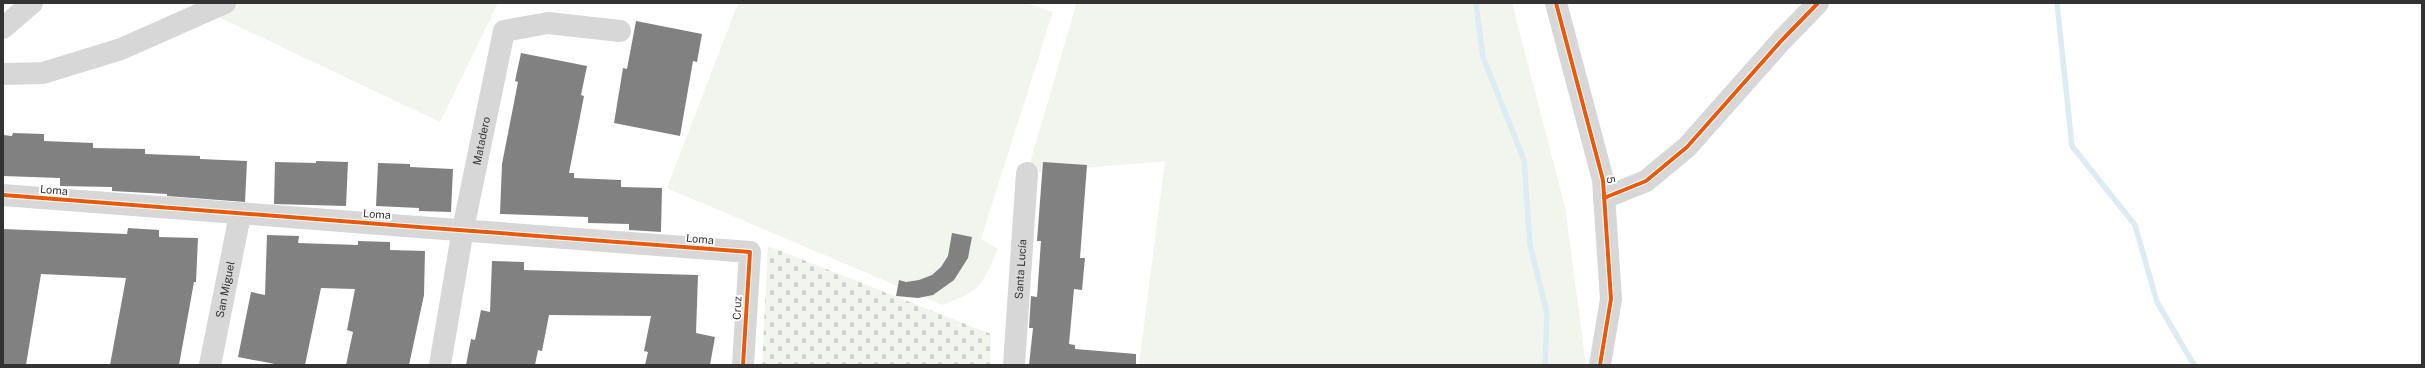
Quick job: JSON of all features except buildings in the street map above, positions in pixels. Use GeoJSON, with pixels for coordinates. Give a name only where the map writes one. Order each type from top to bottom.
{"type":"FeatureCollection","features":[{"type":"Feature","properties":{"kind":"street"},"geometry":{"type":"LineString","coordinates":[[3,28],[32,3]]}},
{"type":"Feature","properties":{"kind":"street"},"geometry":{"type":"LineString","coordinates":[[3,74],[43,73],[121,49],[225,3]]}},
{"type":"Feature","properties":{"kind":"street","name":"5"},"geometry":{"type":"LineString","coordinates":[[1556,3],[1603,180],[1611,298],[1600,365]]}},
{"type":"Feature","properties":{"kind":"street"},"geometry":{"type":"LineString","coordinates":[[1604,198],[1646,181],[1687,147],[1781,41],[1818,3]]}},
{"type":"Feature","properties":{"kind":"street","name":"Matadero"},"geometry":{"type":"LineString","coordinates":[[440,365],[463,229],[504,31],[548,23],[620,31]]}},
{"type":"Feature","properties":{"kind":"street","name":"Santa Lucía"},"geometry":{"type":"LineString","coordinates":[[1014,365],[1027,173]]}},
{"type":"Feature","properties":{"kind":"street","name":"Loma"},"geometry":{"type":"LineString","coordinates":[[3,195],[240,215],[463,229],[750,252]]}},
{"type":"Feature","properties":{"kind":"street","name":"San Miguel"},"geometry":{"type":"LineString","coordinates":[[210,365],[240,215]]}},
{"type":"Feature","properties":{"kind":"street","name":"Cruz"},"geometry":{"type":"LineString","coordinates":[[743,365],[750,252]]}},
{"type":"Feature","properties":{"kind":"green space"},"geometry":{"type":"Polygon","coordinates":[[[189,3],[498,3],[440,122],[189,3]]]}},
{"type":"Feature","properties":{"kind":"green space"},"geometry":{"type":"Polygon","coordinates":[[[738,3],[1026,3],[1053,12],[981,239],[998,249],[979,286],[966,295],[942,305],[667,188],[738,3]]]}},
{"type":"Feature","properties":{"kind":"green space"},"geometry":{"type":"Polygon","coordinates":[[[1070,3],[1512,3],[1565,207],[1586,365],[1139,365],[1165,161],[1027,173],[1076,5],[1070,3]]]}},
{"type":"Feature","properties":{"kind":"green space"},"geometry":{"type":"Polygon","coordinates":[[[768,246],[991,334],[990,365],[762,365],[768,246]]]}},
{"type":"Feature","properties":{"kind":"waterway"},"geometry":{"type":"LineString","coordinates":[[1476,3],[1483,57],[1524,160],[1530,245],[1547,313],[1545,365]]}},
{"type":"Feature","properties":{"kind":"waterway"},"geometry":{"type":"LineString","coordinates":[[2057,3],[2072,146],[2135,225],[2157,302],[2194,365]]}},
{"type":"Feature","properties":{"kind":"cycle path"},"geometry":{"type":"LineString","coordinates":[[1556,3],[1603,180],[1611,299],[1600,365]]}},
{"type":"Feature","properties":{"kind":"cycle path"},"geometry":{"type":"LineString","coordinates":[[1604,198],[1646,181],[1687,147],[1781,41],[1818,3]]}},
{"type":"Feature","properties":{"kind":"cycle path"},"geometry":{"type":"LineString","coordinates":[[3,195],[750,252],[743,365]]}}]}
